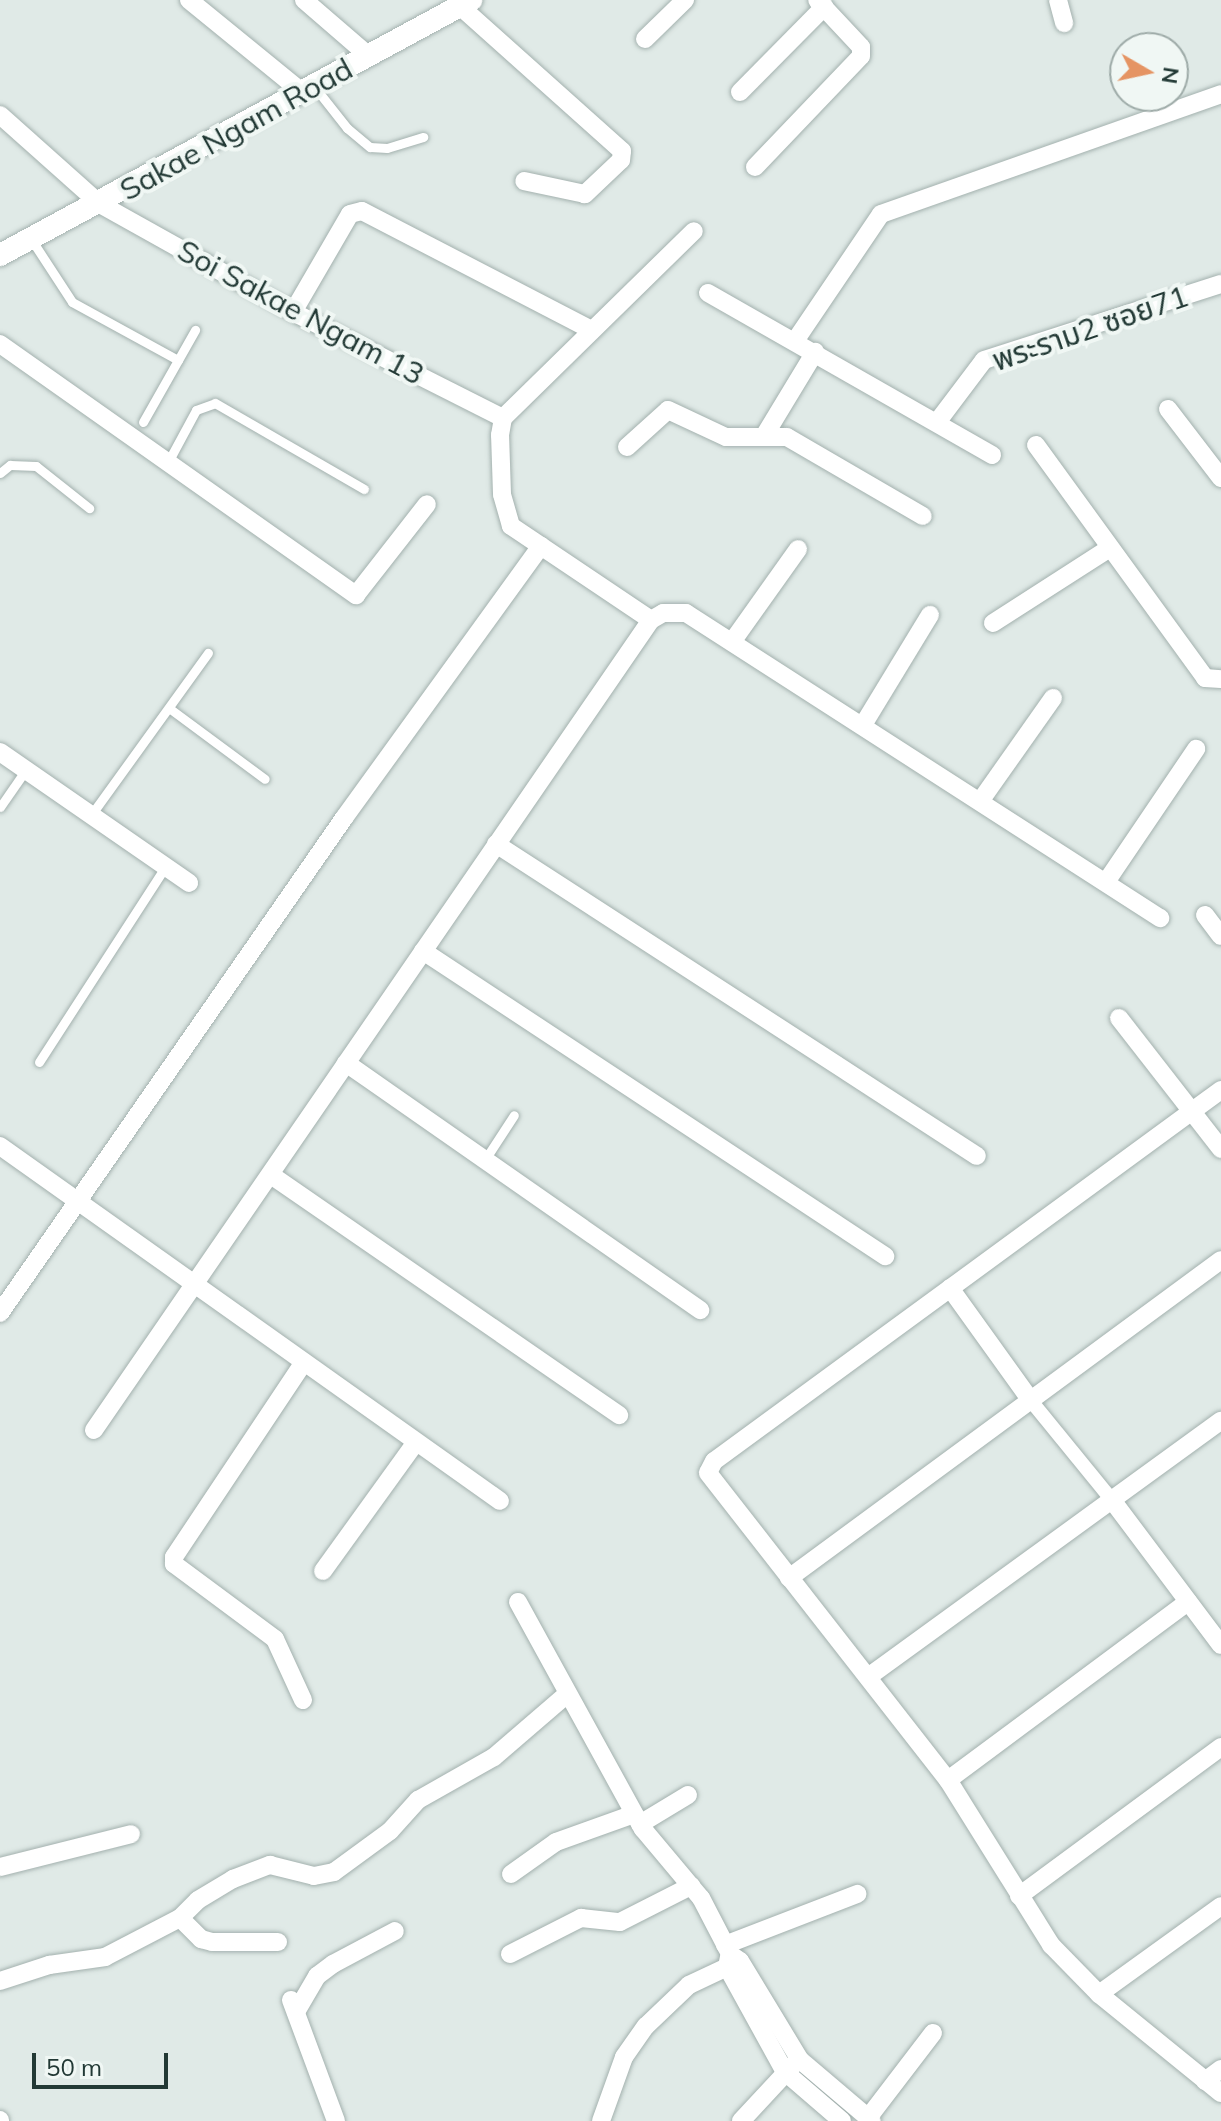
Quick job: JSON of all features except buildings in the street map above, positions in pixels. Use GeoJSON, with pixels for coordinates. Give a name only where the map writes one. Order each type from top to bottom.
{"type":"FeatureCollection","features":[{"type":"Feature","properties":{"kind":"street"},"geometry":{"type":"LineString","coordinates":[[189,0],[307,88]]}},
{"type":"Feature","properties":{"kind":"street"},"geometry":{"type":"LineString","coordinates":[[304,0],[370,57]]}},
{"type":"Feature","properties":{"kind":"street"},"geometry":{"type":"LineString","coordinates":[[645,39],[685,0]]}},
{"type":"Feature","properties":{"kind":"street"},"geometry":{"type":"LineString","coordinates":[[1058,0],[1064,23]]}},
{"type":"Feature","properties":{"kind":"street"},"geometry":{"type":"LineString","coordinates":[[740,92],[821,4],[861,47],[861,56],[755,167]]}},
{"type":"Feature","properties":{"kind":"street"},"geometry":{"type":"LineString","coordinates":[[454,5],[622,151],[621,160],[585,194],[524,181]]}},
{"type":"Feature","properties":{"kind":"street","name":"Sakae Ngam Road"},"geometry":{"type":"LineString","coordinates":[[1,252],[100,204],[307,88],[370,57],[454,5]]}},
{"type":"Feature","properties":{"kind":"street"},"geometry":{"type":"LineString","coordinates":[[795,341],[881,214],[1221,94]]}},
{"type":"Feature","properties":{"kind":"street","name":"Soi Sakae Ngam 13"},"geometry":{"type":"LineString","coordinates":[[0,115],[100,204],[293,312],[503,418]]}},
{"type":"Feature","properties":{"kind":"street"},"geometry":{"type":"LineString","coordinates":[[293,312],[350,214],[362,211],[592,330]]}},
{"type":"Feature","properties":{"kind":"street"},"geometry":{"type":"LineString","coordinates":[[651,620],[511,526],[504,510],[499,459],[503,418],[694,231]]}},
{"type":"Feature","properties":{"kind":"street","name":"พระราม2 ซอย71"},"geometry":{"type":"LineString","coordinates":[[938,421],[984,360],[1221,284]]}},
{"type":"Feature","properties":{"kind":"street"},"geometry":{"type":"LineString","coordinates":[[708,293],[938,421],[992,455]]}},
{"type":"Feature","properties":{"kind":"street"},"geometry":{"type":"LineString","coordinates":[[0,344],[356,595],[427,504]]}},
{"type":"Feature","properties":{"kind":"street"},"geometry":{"type":"LineString","coordinates":[[766,433],[815,352]]}},
{"type":"Feature","properties":{"kind":"street"},"geometry":{"type":"LineString","coordinates":[[1168,409],[1221,478]]}},
{"type":"Feature","properties":{"kind":"street"},"geometry":{"type":"LineString","coordinates":[[627,447],[668,410],[726,437],[766,433],[787,437],[923,516]]}},
{"type":"Feature","properties":{"kind":"street"},"geometry":{"type":"LineString","coordinates":[[1036,445],[1205,678],[1221,679]]}},
{"type":"Feature","properties":{"kind":"street"},"geometry":{"type":"LineString","coordinates":[[0,1313],[326,843],[541,546]]}},
{"type":"Feature","properties":{"kind":"street"},"geometry":{"type":"LineString","coordinates":[[993,623],[1110,548]]}},
{"type":"Feature","properties":{"kind":"street"},"geometry":{"type":"LineString","coordinates":[[732,642],[798,549]]}},
{"type":"Feature","properties":{"kind":"street"},"geometry":{"type":"LineString","coordinates":[[94,1430],[192,1283],[271,1175],[651,620],[663,613],[686,613],[1160,918]]}},
{"type":"Feature","properties":{"kind":"street"},"geometry":{"type":"LineString","coordinates":[[863,725],[930,615]]}},
{"type":"Feature","properties":{"kind":"street"},"geometry":{"type":"LineString","coordinates":[[981,800],[1053,698]]}},
{"type":"Feature","properties":{"kind":"street"},"geometry":{"type":"LineString","coordinates":[[1106,882],[1196,749]]}},
{"type":"Feature","properties":{"kind":"street"},"geometry":{"type":"LineString","coordinates":[[0,752],[189,883]]}},
{"type":"Feature","properties":{"kind":"street"},"geometry":{"type":"LineString","coordinates":[[496,844],[977,1156]]}},
{"type":"Feature","properties":{"kind":"street"},"geometry":{"type":"LineString","coordinates":[[1205,915],[1221,936]]}},
{"type":"Feature","properties":{"kind":"street"},"geometry":{"type":"LineString","coordinates":[[423,951],[885,1256]]}},
{"type":"Feature","properties":{"kind":"street"},"geometry":{"type":"LineString","coordinates":[[1119,1018],[1221,1149]]}},
{"type":"Feature","properties":{"kind":"street"},"geometry":{"type":"LineString","coordinates":[[346,1063],[700,1310]]}},
{"type":"Feature","properties":{"kind":"street"},"geometry":{"type":"LineString","coordinates":[[1221,1090],[714,1461],[708,1473],[715,1486],[948,1780],[1051,1945],[1099,1994],[1221,2093]]}},
{"type":"Feature","properties":{"kind":"street"},"geometry":{"type":"LineString","coordinates":[[0,1146],[500,1501]]}},
{"type":"Feature","properties":{"kind":"street"},"geometry":{"type":"LineString","coordinates":[[271,1175],[619,1415]]}},
{"type":"Feature","properties":{"kind":"street"},"geometry":{"type":"LineString","coordinates":[[789,1578],[1221,1260]]}},
{"type":"Feature","properties":{"kind":"street"},"geometry":{"type":"LineString","coordinates":[[950,1288],[1032,1402],[1112,1500],[1221,1645]]}},
{"type":"Feature","properties":{"kind":"street"},"geometry":{"type":"LineString","coordinates":[[303,1700],[275,1639],[174,1564],[174,1557],[304,1362]]}},
{"type":"Feature","properties":{"kind":"street"},"geometry":{"type":"LineString","coordinates":[[868,1677],[1221,1421]]}},
{"type":"Feature","properties":{"kind":"street"},"geometry":{"type":"LineString","coordinates":[[323,1571],[416,1442]]}},
{"type":"Feature","properties":{"kind":"street"},"geometry":{"type":"LineString","coordinates":[[518,1602],[566,1695],[637,1819],[691,1886],[792,2066],[842,2121]]}},
{"type":"Feature","properties":{"kind":"street"},"geometry":{"type":"LineString","coordinates":[[948,1780],[1188,1602]]}},
{"type":"Feature","properties":{"kind":"street"},"geometry":{"type":"LineString","coordinates":[[0,1981],[49,1965],[105,1957],[180,1918],[221,1886],[270,1865],[314,1876],[334,1872],[390,1831],[418,1800],[494,1757],[566,1695]]}},
{"type":"Feature","properties":{"kind":"street"},"geometry":{"type":"LineString","coordinates":[[1019,1896],[1221,1747]]}},
{"type":"Feature","properties":{"kind":"street"},"geometry":{"type":"LineString","coordinates":[[511,1874],[556,1842],[637,1819],[688,1795]]}},
{"type":"Feature","properties":{"kind":"street"},"geometry":{"type":"LineString","coordinates":[[0,1867],[131,1834]]}},
{"type":"Feature","properties":{"kind":"street"},"geometry":{"type":"LineString","coordinates":[[510,1954],[581,1918],[620,1922],[691,1886]]}},
{"type":"Feature","properties":{"kind":"street"},"geometry":{"type":"LineString","coordinates":[[601,2121],[624,2057],[646,2026],[689,1985],[730,1957],[857,1894]]}},
{"type":"Feature","properties":{"kind":"street"},"geometry":{"type":"LineString","coordinates":[[1099,1994],[1221,1906]]}},
{"type":"Feature","properties":{"kind":"street"},"geometry":{"type":"LineString","coordinates":[[180,1918],[201,1939],[212,1942],[278,1942]]}},
{"type":"Feature","properties":{"kind":"street"},"geometry":{"type":"LineString","coordinates":[[336,2121],[293,2005],[317,1976],[333,1964],[395,1931]]}},
{"type":"Feature","properties":{"kind":"street"},"geometry":{"type":"LineString","coordinates":[[792,2066],[870,2120],[933,2033]]}},
{"type":"Feature","properties":{"kind":"street"},"geometry":{"type":"LineString","coordinates":[[741,2121],[792,2066]]}},
{"type":"Feature","properties":{"kind":"street"},"geometry":{"type":"LineString","coordinates":[[1205,2081],[1221,2069]]}},
{"type":"Feature","properties":{"kind":"lane"},"geometry":{"type":"LineString","coordinates":[[307,88],[370,147],[387,148],[423,137]]}},
{"type":"Feature","properties":{"kind":"lane"},"geometry":{"type":"LineString","coordinates":[[31,239],[72,302],[178,360]]}},
{"type":"Feature","properties":{"kind":"lane"},"geometry":{"type":"LineString","coordinates":[[143,422],[195,330]]}},
{"type":"Feature","properties":{"kind":"lane"},"geometry":{"type":"LineString","coordinates":[[168,462],[196,410],[205,402],[215,403],[364,489]]}},
{"type":"Feature","properties":{"kind":"lane"},"geometry":{"type":"LineString","coordinates":[[0,473],[10,465],[36,466],[89,508]]}},
{"type":"Feature","properties":{"kind":"lane"},"geometry":{"type":"LineString","coordinates":[[91,815],[208,653]]}},
{"type":"Feature","properties":{"kind":"lane"},"geometry":{"type":"LineString","coordinates":[[169,708],[265,779]]}},
{"type":"Feature","properties":{"kind":"lane"},"geometry":{"type":"LineString","coordinates":[[0,807],[25,771]]}},
{"type":"Feature","properties":{"kind":"lane"},"geometry":{"type":"LineString","coordinates":[[39,1062],[166,866]]}},
{"type":"Feature","properties":{"kind":"lane"},"geometry":{"type":"LineString","coordinates":[[486,1158],[514,1115]]}}]}
